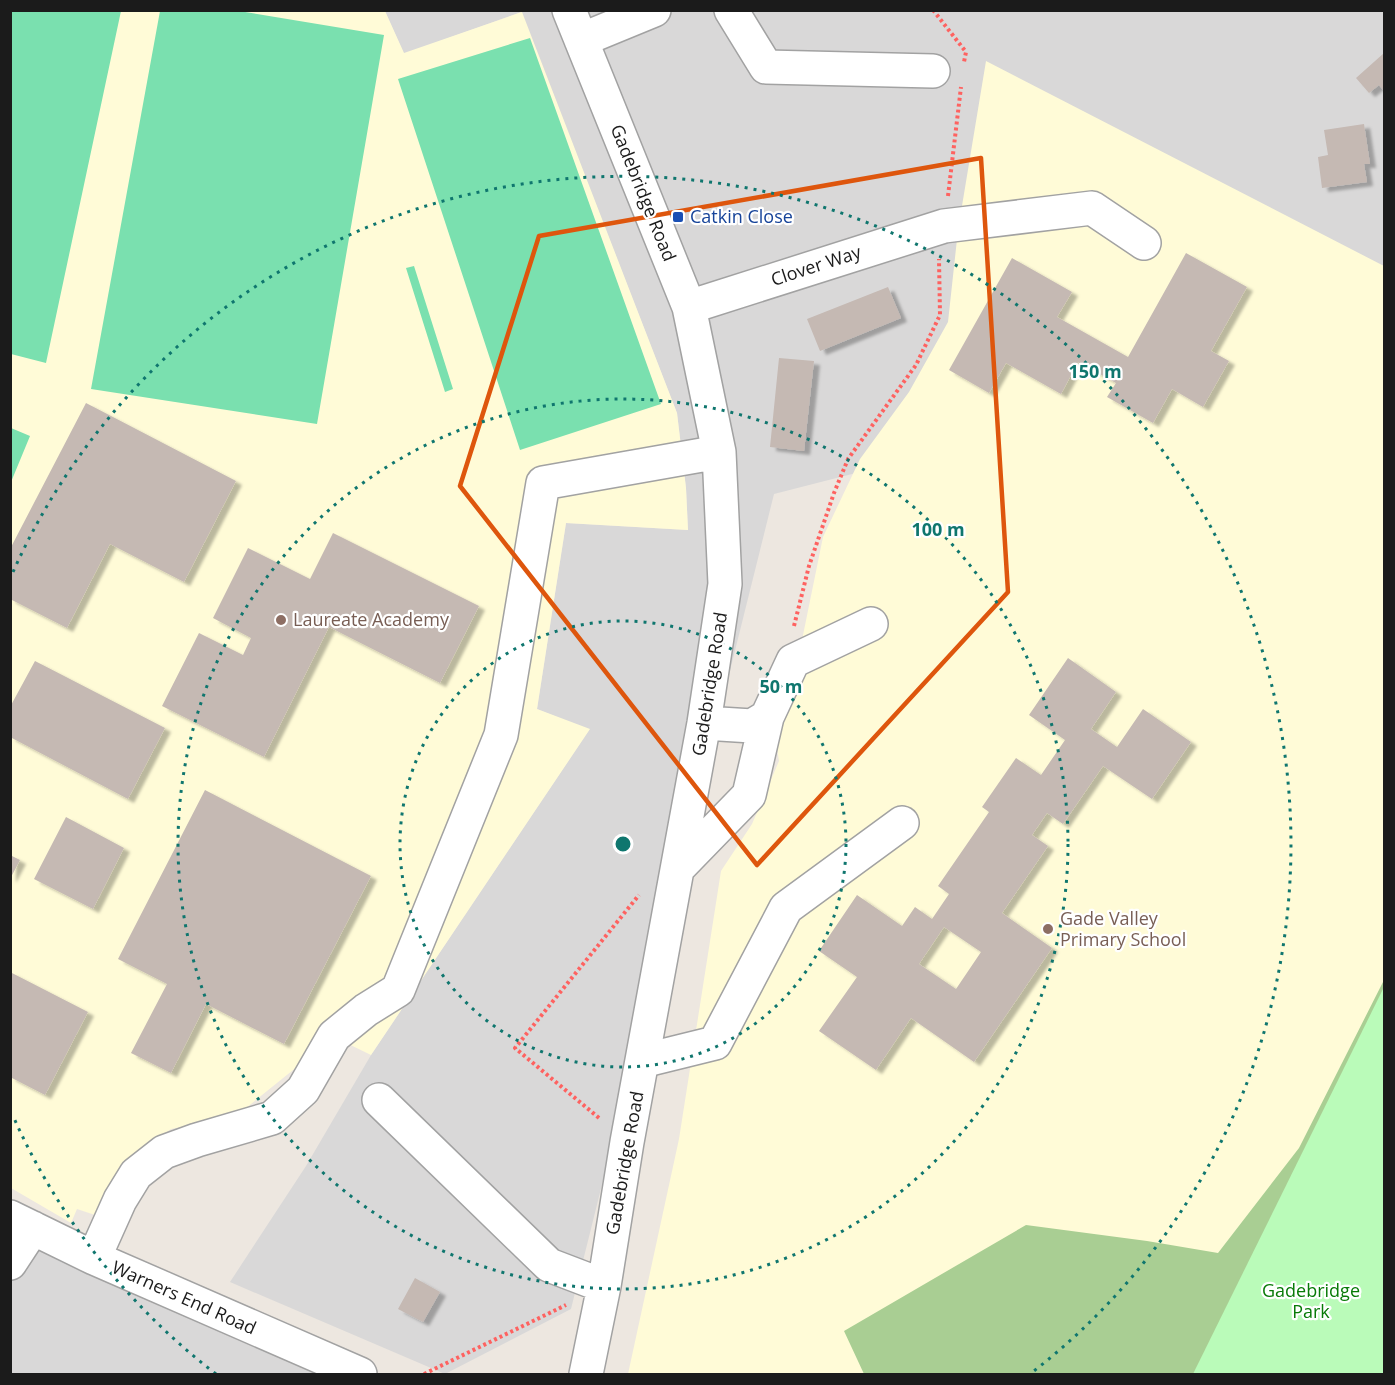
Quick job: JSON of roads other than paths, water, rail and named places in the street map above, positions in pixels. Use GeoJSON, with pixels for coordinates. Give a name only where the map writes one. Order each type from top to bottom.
{"type":"FeatureCollection","features":[{"type":"Feature","properties":{"kind":"street","name":"Gadebridge Road"},"geometry":{"type":"LineString","coordinates":[[569,10],[689,307],[719,452],[725,584],[704,723],[627,1142],[604,1286],[586,1374]]}},
{"type":"Feature","properties":{"kind":"street"},"geometry":{"type":"LineString","coordinates":[[581,40],[654,10]]}},
{"type":"Feature","properties":{"kind":"street"},"geometry":{"type":"LineString","coordinates":[[731,10],[766,68],[933,71]]}},
{"type":"Feature","properties":{"kind":"street","name":"Clover Way"},"geometry":{"type":"LineString","coordinates":[[689,307],[944,226],[1092,208],[1144,243]]}},
{"type":"Feature","properties":{"kind":"street"},"geometry":{"type":"LineString","coordinates":[[94,1258],[120,1200],[136,1174],[164,1152],[272,1118],[303,1090],[334,1036],[366,1010],[398,990],[501,735],[543,483],[719,452]]}},
{"type":"Feature","properties":{"kind":"street"},"geometry":{"type":"LineString","coordinates":[[677,870],[749,795],[767,717],[793,661],[871,624]]}},
{"type":"Feature","properties":{"kind":"street"},"geometry":{"type":"LineString","coordinates":[[704,723],[752,726],[767,717]]}},
{"type":"Feature","properties":{"kind":"street"},"geometry":{"type":"LineString","coordinates":[[642,1061],[715,1043],[786,908],[902,823]]}},
{"type":"Feature","properties":{"kind":"street"},"geometry":{"type":"LineString","coordinates":[[379,1100],[549,1265],[604,1286]]}},
{"type":"Feature","properties":{"kind":"street"},"geometry":{"type":"LineString","coordinates":[[10,1263],[22,1222]]}},
{"type":"Feature","properties":{"kind":"street","name":"Warners End Road"},"geometry":{"type":"LineString","coordinates":[[22,1222],[94,1258],[360,1374]]}},
{"type":"Feature","properties":{"kind":"place","name":"Catkin Close"},"geometry":{"type":"Point","coordinates":[678,217]}},
{"type":"Feature","properties":{"kind":"place","name":"Laureate Academy"},"geometry":{"type":"Point","coordinates":[281,620]}},
{"type":"Feature","properties":{"kind":"place","name":"Gade Valley Primary School"},"geometry":{"type":"Point","coordinates":[1048,929]}},
{"type":"Feature","properties":{"kind":"park label","name":"Gadebridge Park"},"geometry":{"type":"Point","coordinates":[1311,1301]}}]}
